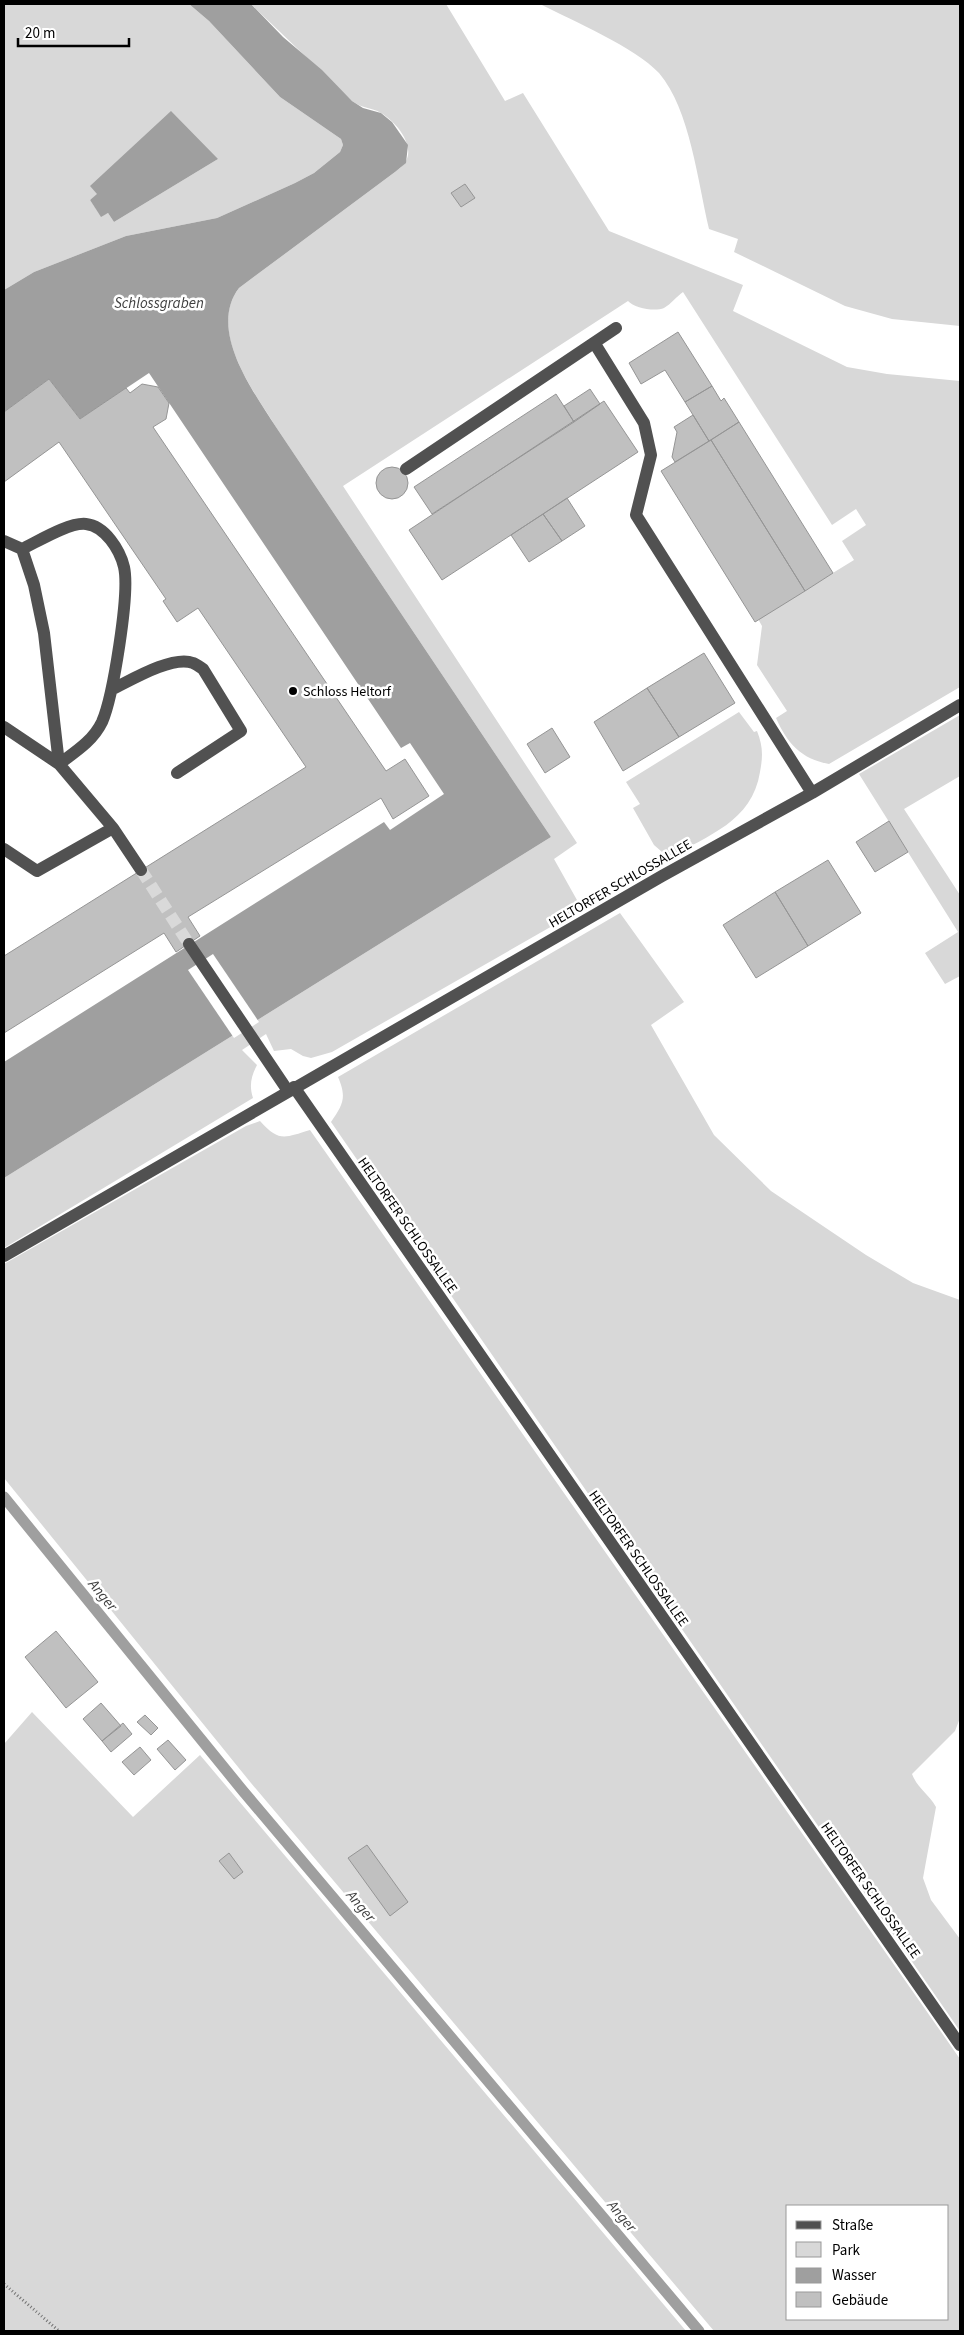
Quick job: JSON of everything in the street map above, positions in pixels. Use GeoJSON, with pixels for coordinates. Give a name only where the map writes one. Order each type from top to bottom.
{"type":"FeatureCollection","features":[{"type":"Feature","properties":{"kind":"street"},"geometry":{"type":"LineString","coordinates":[[406,468],[595,344],[616,328]]}},
{"type":"Feature","properties":{"kind":"street"},"geometry":{"type":"LineString","coordinates":[[595,344],[644,423],[651,455],[636,515],[812,793]]}},
{"type":"Feature","properties":{"kind":"street"},"geometry":{"type":"LineString","coordinates":[[22,549],[74,526],[85,524],[97,527],[106,535],[117,549],[124,568],[125,590],[113,689],[101,722],[86,744],[59,764]]}},
{"type":"Feature","properties":{"kind":"street"},"geometry":{"type":"LineString","coordinates":[[4,541],[22,549],[34,585],[44,633],[59,764]]}},
{"type":"Feature","properties":{"kind":"street"},"geometry":{"type":"LineString","coordinates":[[113,689],[142,673],[170,664],[184,661],[194,663],[203,669],[241,731],[177,773]]}},
{"type":"Feature","properties":{"kind":"street","name":"HELTORFER SCHLOSSALLEE"},"geometry":{"type":"LineString","coordinates":[[4,1256],[662,876],[812,793],[960,705]]}},
{"type":"Feature","properties":{"kind":"street"},"geometry":{"type":"LineString","coordinates":[[4,727],[59,764],[113,828],[141,870]]}},
{"type":"Feature","properties":{"kind":"street"},"geometry":{"type":"LineString","coordinates":[[4,849],[38,872],[113,828]]}},
{"type":"Feature","properties":{"kind":"street"},"geometry":{"type":"LineString","coordinates":[[189,944],[254,1042],[291,1089]]}},
{"type":"Feature","properties":{"kind":"street","name":"HELTORFER SCHLOSSALLEE"},"geometry":{"type":"LineString","coordinates":[[291,1089],[960,2045]]}},
{"type":"Feature","properties":{"kind":"path"},"geometry":{"type":"LineString","coordinates":[[4,2284],[59,2331]]}},
{"type":"Feature","properties":{"kind":"green space"},"geometry":{"type":"Polygon","coordinates":[[[4,4],[189,4],[209,21],[280,97],[341,139],[343,145],[340,152],[314,173],[217,218],[126,236],[34,272],[4,290],[4,4]],[[218,159],[97,195],[90,200],[101,216],[108,213],[114,222],[218,159]]]}},
{"type":"Feature","properties":{"kind":"green space"},"geometry":{"type":"Polygon","coordinates":[[[251,4],[446,4],[505,101],[523,93],[609,231],[743,285],[733,311],[847,367],[887,374],[960,381],[960,687],[829,764],[810,758],[790,742],[776,718],[787,711],[757,665],[762,626],[758,619],[854,560],[842,541],[866,525],[856,509],[832,525],[683,292],[667,306],[660,309],[640,307],[628,301],[343,486],[577,843],[554,859],[582,909],[332,1052],[311,1058],[291,1049],[274,1051],[266,1034],[242,1050],[257,1065],[251,1081],[253,1098],[4,1248],[4,1178],[551,837],[276,427],[256,396],[237,359],[231,341],[228,322],[230,305],[239,288],[398,170],[405,162],[408,154],[406,140],[392,121],[377,111],[352,101],[251,4]]]}},
{"type":"Feature","properties":{"kind":"green space"},"geometry":{"type":"Polygon","coordinates":[[[540,4],[960,4],[960,326],[892,319],[845,306],[734,252],[738,239],[709,229],[686,126],[670,88],[659,73],[620,44],[540,4]]]}},
{"type":"Feature","properties":{"kind":"green space"},"geometry":{"type":"Polygon","coordinates":[[[739,712],[754,732],[757,731],[760,741],[762,761],[755,789],[748,803],[726,825],[669,858],[654,845],[633,808],[640,804],[626,782],[739,712]]]}},
{"type":"Feature","properties":{"kind":"green space"},"geometry":{"type":"Polygon","coordinates":[[[960,715],[960,776],[904,809],[960,895],[960,976],[945,984],[925,953],[958,932],[859,774],[960,715]]]}},
{"type":"Feature","properties":{"kind":"green space"},"geometry":{"type":"Polygon","coordinates":[[[620,913],[684,1002],[651,1025],[714,1135],[771,1191],[866,1255],[913,1283],[960,1300],[960,1718],[955,1731],[912,1774],[917,1784],[936,1807],[923,1878],[931,1900],[960,1939],[960,2031],[331,1122],[341,1105],[343,1096],[338,1077],[620,913]]]}},
{"type":"Feature","properties":{"kind":"green space"},"geometry":{"type":"Polygon","coordinates":[[[260,1121],[272,1132],[282,1136],[294,1135],[310,1130],[960,2059],[960,2331],[714,2331],[251,1783],[4,1478],[4,1264],[246,1126],[260,1121]]]}},
{"type":"Feature","properties":{"kind":"green space"},"geometry":{"type":"Polygon","coordinates":[[[32,1712],[133,1817],[200,1755],[686,2331],[4,2331],[4,1744],[32,1712]]]}},
{"type":"Feature","properties":{"kind":"water","name":"Schlossgraben"},"geometry":{"type":"Polygon","coordinates":[[[189,4],[251,4],[283,37],[322,70],[352,101],[363,108],[381,113],[392,122],[408,145],[406,163],[239,288],[230,305],[228,323],[231,341],[246,379],[276,427],[551,837],[4,1178],[4,1062],[384,822],[390,830],[444,794],[410,743],[401,748],[149,373],[80,419],[49,379],[4,412],[4,290],[34,272],[126,236],[217,218],[314,173],[340,152],[343,145],[341,139],[280,97],[209,21],[189,4]]]}},
{"type":"Feature","properties":{"kind":"water"},"geometry":{"type":"Polygon","coordinates":[[[171,111],[218,159],[114,222],[108,213],[101,217],[90,200],[97,194],[90,186],[171,111]]]}},
{"type":"Feature","properties":{"kind":"pier"},"geometry":{"type":"Polygon","coordinates":[[[213,954],[259,1022],[234,1038],[188,970],[213,954]]]}},
{"type":"Feature","properties":{"kind":"building"},"geometry":{"type":"Polygon","coordinates":[[[465,184],[475,198],[461,207],[451,193],[465,184]]]}},
{"type":"Feature","properties":{"kind":"building"},"geometry":{"type":"Polygon","coordinates":[[[678,332],[712,386],[685,402],[665,370],[641,384],[629,363],[678,332]]]}},
{"type":"Feature","properties":{"kind":"building","name":"Schloss Heltorf"},"geometry":{"type":"Polygon","coordinates":[[[49,379],[80,419],[126,388],[130,393],[142,384],[158,387],[169,403],[166,419],[153,427],[386,771],[405,759],[429,796],[393,819],[381,798],[188,917],[200,936],[176,952],[164,933],[4,1033],[4,956],[306,767],[198,608],[177,622],[163,601],[166,599],[59,442],[4,482],[4,412],[49,379]]]}},
{"type":"Feature","properties":{"kind":"building"},"geometry":{"type":"Polygon","coordinates":[[[712,386],[721,401],[724,398],[739,422],[709,441],[685,402],[712,386]]]}},
{"type":"Feature","properties":{"kind":"building"},"geometry":{"type":"Polygon","coordinates":[[[590,389],[600,404],[574,422],[564,406],[590,389]]]}},
{"type":"Feature","properties":{"kind":"building"},"geometry":{"type":"Polygon","coordinates":[[[556,394],[574,422],[432,514],[414,487],[556,394]]]}},
{"type":"Feature","properties":{"kind":"building"},"geometry":{"type":"Polygon","coordinates":[[[604,401],[638,452],[442,580],[409,530],[604,401]]]}},
{"type":"Feature","properties":{"kind":"building"},"geometry":{"type":"Polygon","coordinates":[[[693,415],[709,441],[675,462],[672,457],[677,432],[674,427],[693,415]]]}},
{"type":"Feature","properties":{"kind":"building"},"geometry":{"type":"Polygon","coordinates":[[[739,422],[833,573],[805,591],[711,440],[739,422]]]}},
{"type":"Feature","properties":{"kind":"building"},"geometry":{"type":"Polygon","coordinates":[[[711,440],[805,591],[755,622],[661,471],[711,440]]]}},
{"type":"Feature","properties":{"kind":"building"},"geometry":{"type":"Polygon","coordinates":[[[392,467],[404,471],[408,483],[404,495],[392,499],[380,495],[376,483],[380,471],[392,467]]]}},
{"type":"Feature","properties":{"kind":"building"},"geometry":{"type":"Polygon","coordinates":[[[567,498],[585,526],[562,541],[543,514],[567,498]]]}},
{"type":"Feature","properties":{"kind":"building"},"geometry":{"type":"Polygon","coordinates":[[[543,514],[562,541],[529,562],[511,535],[543,514]]]}},
{"type":"Feature","properties":{"kind":"building"},"geometry":{"type":"Polygon","coordinates":[[[704,653],[735,703],[679,737],[647,688],[704,653]]]}},
{"type":"Feature","properties":{"kind":"building"},"geometry":{"type":"Polygon","coordinates":[[[647,688],[679,737],[623,771],[594,722],[647,688]]]}},
{"type":"Feature","properties":{"kind":"building"},"geometry":{"type":"Polygon","coordinates":[[[552,728],[570,757],[545,773],[527,744],[552,728]]]}},
{"type":"Feature","properties":{"kind":"building"},"geometry":{"type":"Polygon","coordinates":[[[889,821],[908,852],[875,872],[856,842],[889,821]]]}},
{"type":"Feature","properties":{"kind":"building"},"geometry":{"type":"Polygon","coordinates":[[[828,860],[861,913],[808,946],[775,892],[828,860]]]}},
{"type":"Feature","properties":{"kind":"building"},"geometry":{"type":"Polygon","coordinates":[[[775,892],[808,946],[756,978],[723,925],[775,892]]]}},
{"type":"Feature","properties":{"kind":"building"},"geometry":{"type":"Polygon","coordinates":[[[56,1631],[98,1682],[66,1708],[25,1657],[56,1631]]]}},
{"type":"Feature","properties":{"kind":"building"},"geometry":{"type":"Polygon","coordinates":[[[101,1703],[121,1726],[102,1741],[83,1719],[101,1703]]]}},
{"type":"Feature","properties":{"kind":"building"},"geometry":{"type":"Polygon","coordinates":[[[145,1715],[158,1728],[151,1735],[137,1722],[145,1715]]]}},
{"type":"Feature","properties":{"kind":"building"},"geometry":{"type":"Polygon","coordinates":[[[123,1723],[132,1734],[111,1752],[102,1741],[123,1723]]]}},
{"type":"Feature","properties":{"kind":"building"},"geometry":{"type":"Polygon","coordinates":[[[168,1740],[186,1760],[175,1770],[157,1749],[168,1740]]]}},
{"type":"Feature","properties":{"kind":"building"},"geometry":{"type":"Polygon","coordinates":[[[140,1747],[151,1760],[134,1775],[122,1762],[140,1747]]]}},
{"type":"Feature","properties":{"kind":"building"},"geometry":{"type":"Polygon","coordinates":[[[367,1845],[408,1902],[390,1916],[348,1858],[367,1845]]]}},
{"type":"Feature","properties":{"kind":"building"},"geometry":{"type":"Polygon","coordinates":[[[229,1853],[243,1872],[234,1879],[219,1861],[229,1853]]]}},
{"type":"Feature","properties":{"kind":"waterway","name":"Anger"},"geometry":{"type":"LineString","coordinates":[[4,1497],[243,1791],[699,2331]]}},
{"type":"Feature","properties":{"kind":"tunnel"},"geometry":{"type":"LineString","coordinates":[[141,870],[189,944]]}},
{"type":"Feature","properties":{"kind":"place","name":"Schloss Heltorf"},"geometry":{"type":"Point","coordinates":[293,691]}}]}
